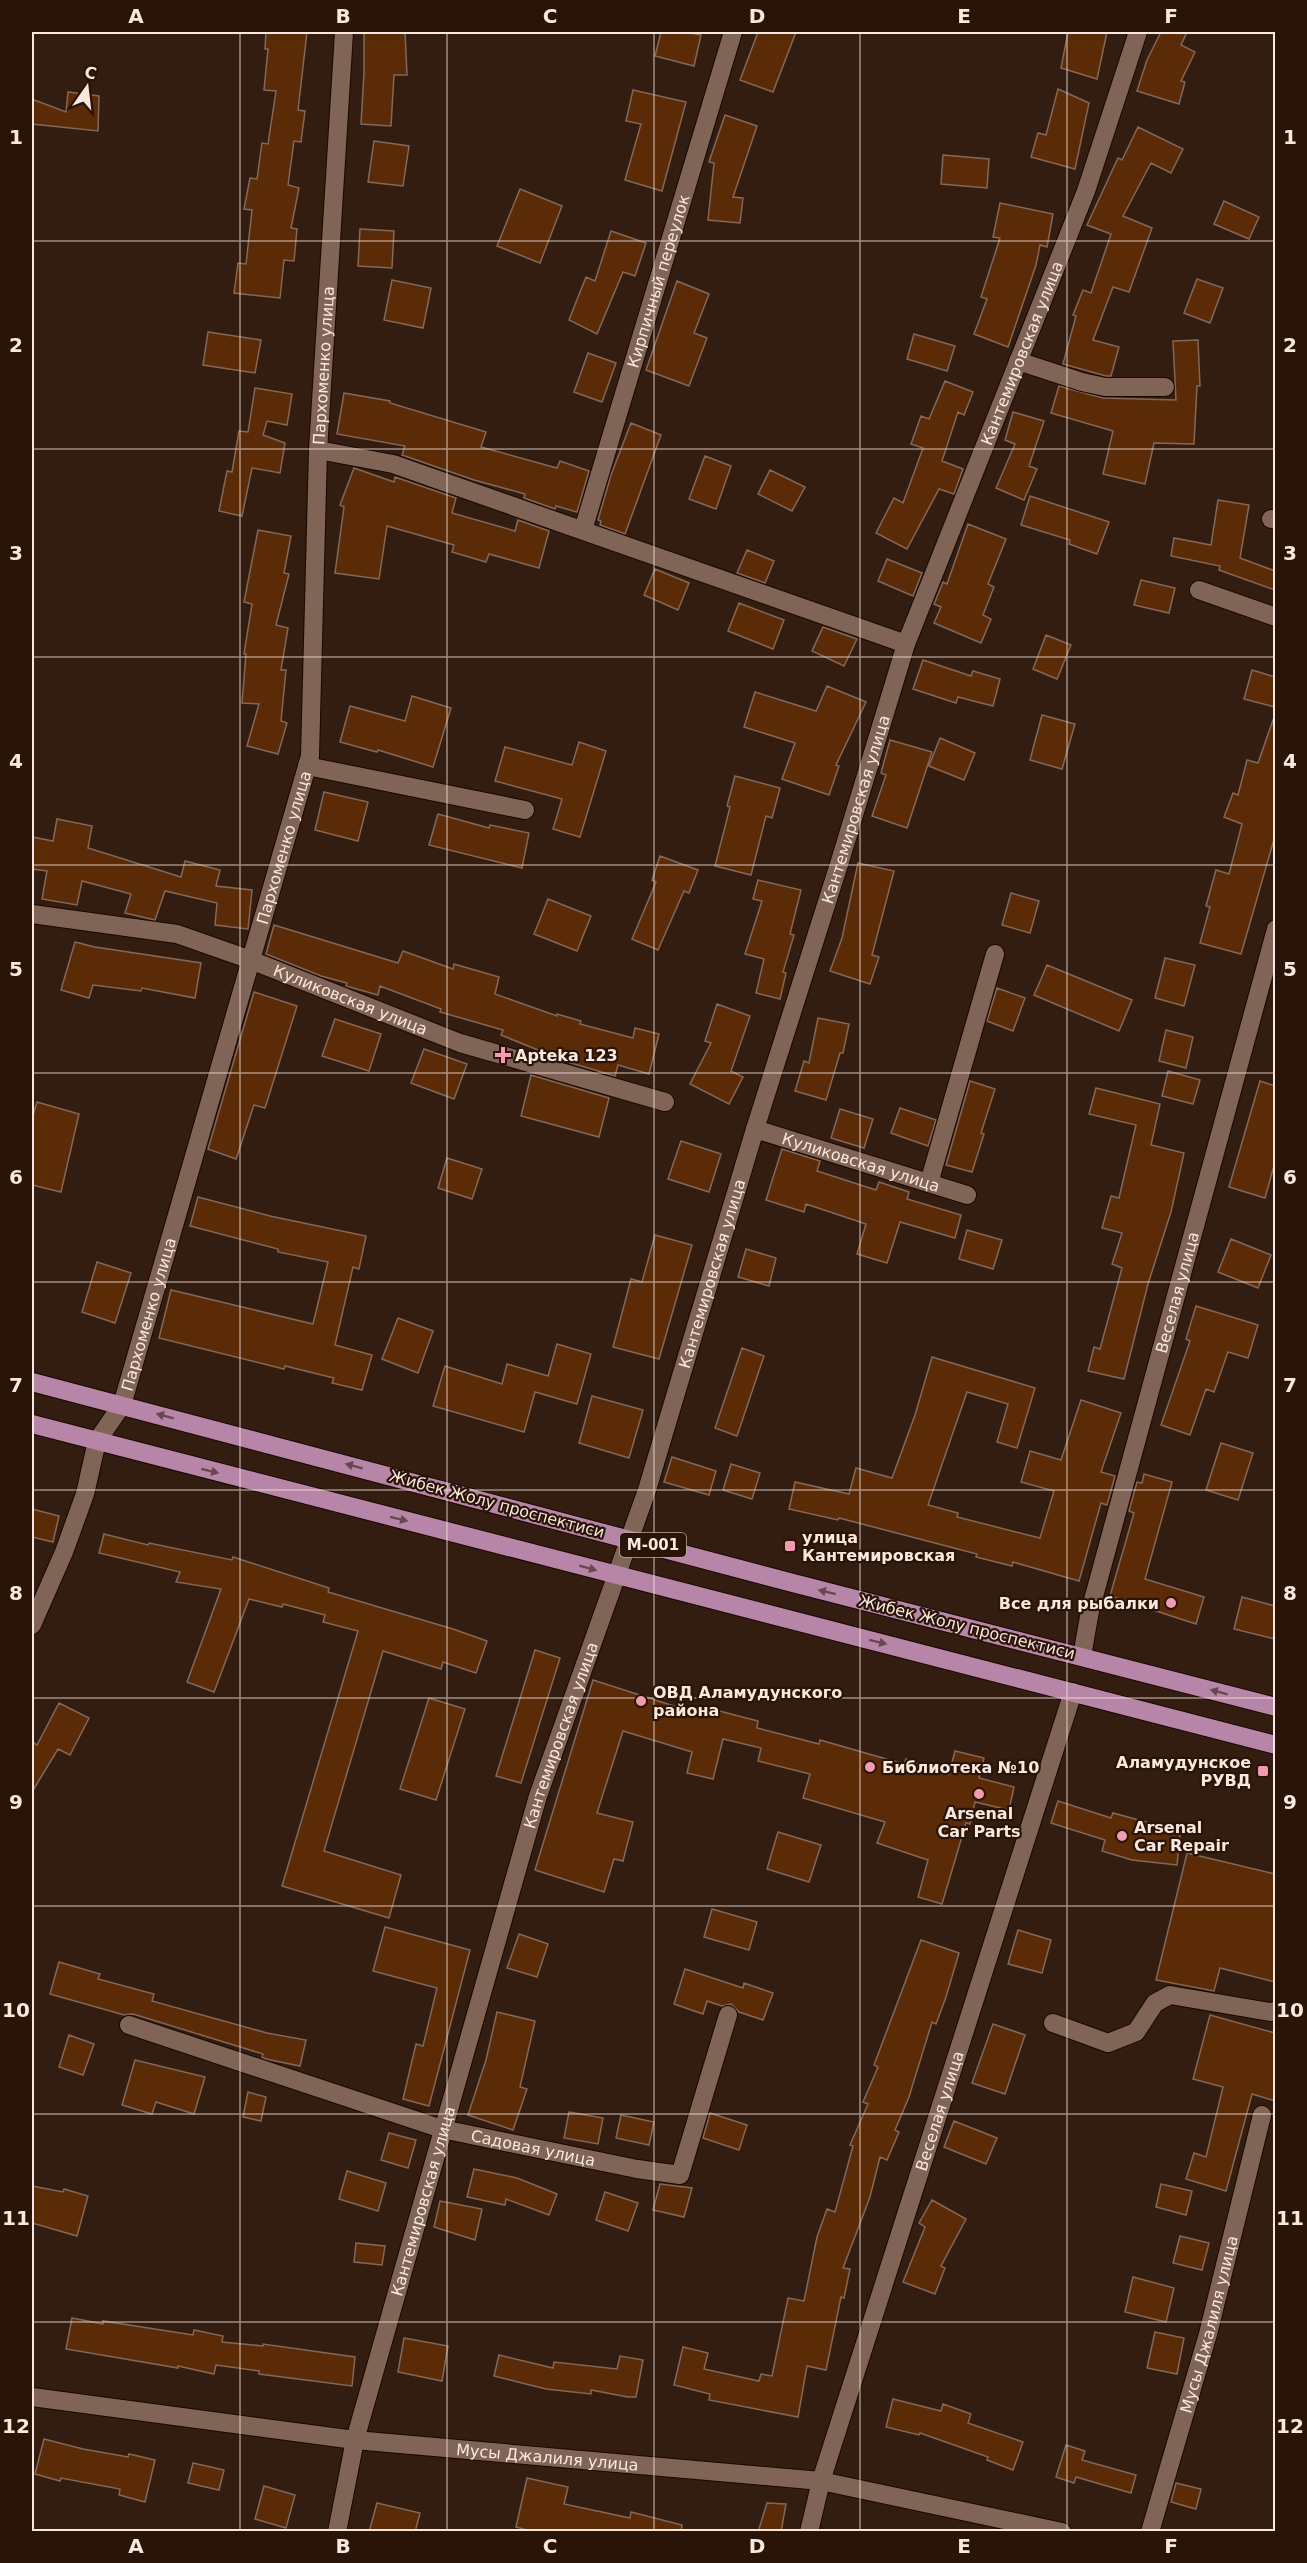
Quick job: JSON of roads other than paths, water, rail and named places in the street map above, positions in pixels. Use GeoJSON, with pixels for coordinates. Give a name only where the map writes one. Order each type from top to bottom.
{"type":"FeatureCollection","features":[{"type":"Feature","properties":{"kind":"main road","name":"Жибек Жолу проспектиси"},"geometry":{"type":"LineString","coordinates":[[32,1382],[789,1582],[1275,1707]]}},
{"type":"Feature","properties":{"kind":"main road","name":"М-001"},"geometry":{"type":"LineString","coordinates":[[32,1424],[1275,1746]]}},
{"type":"Feature","properties":{"kind":"street","name":"Пархоменко улица"},"geometry":{"type":"LineString","coordinates":[[32,1625],[78,1514],[97,1441],[122,1405],[310,756],[318,450],[344,32]]}},
{"type":"Feature","properties":{"kind":"street","name":"Кирпичный переулок"},"geometry":{"type":"LineString","coordinates":[[583,530],[733,32]]}},
{"type":"Feature","properties":{"kind":"street","name":"Кантемировская улица"},"geometry":{"type":"LineString","coordinates":[[337,2532],[355,2440],[538,1796],[630,1539],[906,644],[1086,191],[1138,32]]}},
{"type":"Feature","properties":{"kind":"street"},"geometry":{"type":"LineString","coordinates":[[1018,361],[1106,387],[1165,387]]}},
{"type":"Feature","properties":{"kind":"street"},"geometry":{"type":"LineString","coordinates":[[318,450],[393,464],[906,644]]}},
{"type":"Feature","properties":{"kind":"street"},"geometry":{"type":"LineString","coordinates":[[1199,590],[1275,617]]}},
{"type":"Feature","properties":{"kind":"street"},"geometry":{"type":"LineString","coordinates":[[307,766],[525,810]]}},
{"type":"Feature","properties":{"kind":"street","name":"Куликовская улица"},"geometry":{"type":"LineString","coordinates":[[32,914],[177,934],[251,960],[460,1043],[664,1102]]}},
{"type":"Feature","properties":{"kind":"street","name":"Веселая улица"},"geometry":{"type":"LineString","coordinates":[[1082,1656],[1094,1599],[1275,929]]}},
{"type":"Feature","properties":{"kind":"street"},"geometry":{"type":"LineString","coordinates":[[929,1184],[995,954]]}},
{"type":"Feature","properties":{"kind":"street","name":"Куликовская улица"},"geometry":{"type":"LineString","coordinates":[[755,1129],[967,1195]]}},
{"type":"Feature","properties":{"kind":"street","name":"Веселая улица"},"geometry":{"type":"LineString","coordinates":[[809,2532],[821,2481],[1073,1692]]}},
{"type":"Feature","properties":{"kind":"street"},"geometry":{"type":"LineString","coordinates":[[1053,2023],[1108,2043],[1137,2032],[1155,2003],[1170,1995],[1275,2011]]}},
{"type":"Feature","properties":{"kind":"street","name":"Садовая улица"},"geometry":{"type":"LineString","coordinates":[[129,2025],[442,2129],[636,2169],[680,2175],[728,2015]]}},
{"type":"Feature","properties":{"kind":"street","name":"Мусы Джалиля улица"},"geometry":{"type":"LineString","coordinates":[[1150,2532],[1208,2334],[1262,2115]]}},
{"type":"Feature","properties":{"kind":"street","name":"Мусы Джалиля улица"},"geometry":{"type":"LineString","coordinates":[[32,2397],[355,2440],[821,2481],[1062,2532]]}},
{"type":"Feature","properties":{"kind":"place","name":"Apteka 123"},"geometry":{"type":"Point","coordinates":[503,1055]}},
{"type":"Feature","properties":{"kind":"place","name":"улица Кантемировская"},"geometry":{"type":"Point","coordinates":[790,1546]}},
{"type":"Feature","properties":{"kind":"place","name":"Все для рыбалки"},"geometry":{"type":"Point","coordinates":[1171,1603]}},
{"type":"Feature","properties":{"kind":"place","name":"ОВД Аламудунского района"},"geometry":{"type":"Point","coordinates":[641,1701]}},
{"type":"Feature","properties":{"kind":"place","name":"Библиотека №10"},"geometry":{"type":"Point","coordinates":[870,1767]}},
{"type":"Feature","properties":{"kind":"place","name":"Аламудунское РУВД"},"geometry":{"type":"Point","coordinates":[1263,1771]}},
{"type":"Feature","properties":{"kind":"place","name":"Arsenal Car Parts"},"geometry":{"type":"Point","coordinates":[979,1794]}},
{"type":"Feature","properties":{"kind":"place","name":"Arsenal Car Repair"},"geometry":{"type":"Point","coordinates":[1122,1836]}}]}
